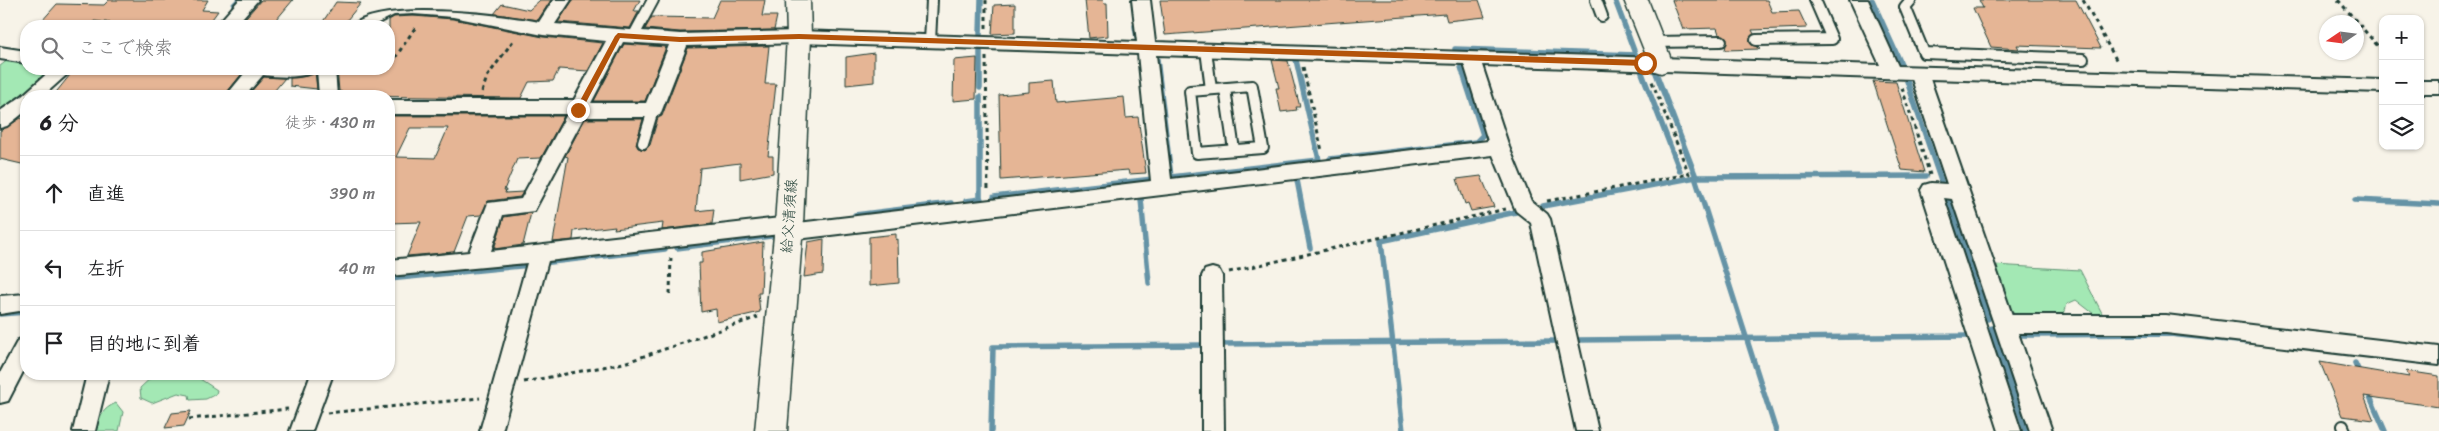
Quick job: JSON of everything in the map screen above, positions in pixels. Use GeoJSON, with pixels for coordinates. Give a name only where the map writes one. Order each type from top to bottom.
{"type":"FeatureCollection","features":[{"type":"Feature","properties":{"kind":"main road","name":"給父清須線"},"geometry":{"type":"LineString","coordinates":[[771,431],[789,229],[799,37],[798,0]]}},
{"type":"Feature","properties":{"kind":"main road"},"geometry":{"type":"LineString","coordinates":[[1636,0],[1653,56]]}},
{"type":"Feature","properties":{"kind":"street"},"geometry":{"type":"LineString","coordinates":[[231,20],[249,0]]}},
{"type":"Feature","properties":{"kind":"street"},"geometry":{"type":"LineString","coordinates":[[543,29],[562,0]]}},
{"type":"Feature","properties":{"kind":"street"},"geometry":{"type":"LineString","coordinates":[[1141,0],[1162,189]]}},
{"type":"Feature","properties":{"kind":"street"},"geometry":{"type":"LineString","coordinates":[[1860,0],[1894,72]]}},
{"type":"Feature","properties":{"kind":"street"},"geometry":{"type":"LineString","coordinates":[[369,20],[391,9],[415,4],[543,29],[680,40],[799,37],[1471,58],[1653,56],[1894,72],[2379,86]]}},
{"type":"Feature","properties":{"kind":"street"},"geometry":{"type":"LineString","coordinates":[[477,260],[495,208],[526,206],[579,108],[626,36]]}},
{"type":"Feature","properties":{"kind":"street"},"geometry":{"type":"LineString","coordinates":[[395,107],[653,110],[680,40]]}},
{"type":"Feature","properties":{"kind":"street"},"geometry":{"type":"LineString","coordinates":[[0,53],[20,56]]}},
{"type":"Feature","properties":{"kind":"street"},"geometry":{"type":"LineString","coordinates":[[1471,58],[1499,148],[1523,206],[1540,219],[1587,431]]}},
{"type":"Feature","properties":{"kind":"street"},"geometry":{"type":"LineString","coordinates":[[1919,73],[2041,431]]}},
{"type":"Feature","properties":{"kind":"street"},"geometry":{"type":"LineString","coordinates":[[39,90],[57,75]]}},
{"type":"Feature","properties":{"kind":"street"},"geometry":{"type":"LineString","coordinates":[[240,90],[253,75]]}},
{"type":"Feature","properties":{"kind":"street"},"geometry":{"type":"LineString","coordinates":[[326,75],[328,90]]}},
{"type":"Feature","properties":{"kind":"street"},"geometry":{"type":"LineString","coordinates":[[2424,87],[2439,87]]}},
{"type":"Feature","properties":{"kind":"street"},"geometry":{"type":"LineString","coordinates":[[0,121],[20,106]]}},
{"type":"Feature","properties":{"kind":"street"},"geometry":{"type":"LineString","coordinates":[[395,267],[988,209],[1499,148]]}},
{"type":"Feature","properties":{"kind":"street"},"geometry":{"type":"LineString","coordinates":[[1960,192],[1931,190],[2010,431]]}},
{"type":"Feature","properties":{"kind":"street"},"geometry":{"type":"LineString","coordinates":[[491,431],[540,254]]}},
{"type":"Feature","properties":{"kind":"street"},"geometry":{"type":"LineString","coordinates":[[1212,276],[1213,431]]}},
{"type":"Feature","properties":{"kind":"street"},"geometry":{"type":"LineString","coordinates":[[0,305],[20,303]]}},
{"type":"Feature","properties":{"kind":"street"},"geometry":{"type":"LineString","coordinates":[[2005,324],[2166,324],[2439,356]]}},
{"type":"Feature","properties":{"kind":"street"},"geometry":{"type":"LineString","coordinates":[[0,394],[20,357]]}},
{"type":"Feature","properties":{"kind":"street"},"geometry":{"type":"LineString","coordinates":[[84,431],[97,380]]}},
{"type":"Feature","properties":{"kind":"street"},"geometry":{"type":"LineString","coordinates":[[306,418],[320,380]]}},
{"type":"Feature","properties":{"kind":"lane"},"geometry":{"type":"LineString","coordinates":[[626,36],[653,0]]}},
{"type":"Feature","properties":{"kind":"lane"},"geometry":{"type":"LineString","coordinates":[[930,42],[932,0]]}},
{"type":"Feature","properties":{"kind":"lane"},"geometry":{"type":"LineString","coordinates":[[1596,0],[1602,16]]}},
{"type":"Feature","properties":{"kind":"lane"},"geometry":{"type":"LineString","coordinates":[[1756,40],[1832,40],[1815,0]]}},
{"type":"Feature","properties":{"kind":"lane"},"geometry":{"type":"LineString","coordinates":[[1911,0],[1905,7],[1924,53],[2084,59]]}},
{"type":"Feature","properties":{"kind":"lane"},"geometry":{"type":"LineString","coordinates":[[1653,56],[1722,41]]}},
{"type":"Feature","properties":{"kind":"lane"},"geometry":{"type":"LineString","coordinates":[[1206,50],[1211,89]]}},
{"type":"Feature","properties":{"kind":"lane"},"geometry":{"type":"LineString","coordinates":[[1936,54],[1944,73]]}},
{"type":"Feature","properties":{"kind":"lane"},"geometry":{"type":"LineString","coordinates":[[1252,86],[1263,148],[1197,153],[1190,91],[1211,89],[1252,86]]}},
{"type":"Feature","properties":{"kind":"lane"},"geometry":{"type":"LineString","coordinates":[[1225,88],[1234,150]]}},
{"type":"Feature","properties":{"kind":"lane"},"geometry":{"type":"LineString","coordinates":[[643,143],[653,110]]}},
{"type":"Feature","properties":{"kind":"path"},"geometry":{"type":"LineString","coordinates":[[986,0],[988,209]]}},
{"type":"Feature","properties":{"kind":"path"},"geometry":{"type":"LineString","coordinates":[[2083,0],[2126,78]]}},
{"type":"Feature","properties":{"kind":"path"},"geometry":{"type":"LineString","coordinates":[[2338,0],[2379,47]]}},
{"type":"Feature","properties":{"kind":"path"},"geometry":{"type":"LineString","coordinates":[[476,107],[487,76],[524,25]]}},
{"type":"Feature","properties":{"kind":"path"},"geometry":{"type":"LineString","coordinates":[[395,58],[415,28]]}},
{"type":"Feature","properties":{"kind":"path"},"geometry":{"type":"LineString","coordinates":[[1300,53],[1326,169]]}},
{"type":"Feature","properties":{"kind":"path"},"geometry":{"type":"LineString","coordinates":[[1212,276],[1523,206],[1689,174],[1653,56]]}},
{"type":"Feature","properties":{"kind":"path"},"geometry":{"type":"LineString","coordinates":[[1894,72],[1935,190]]}},
{"type":"Feature","properties":{"kind":"path"},"geometry":{"type":"LineString","coordinates":[[670,294],[672,239]]}},
{"type":"Feature","properties":{"kind":"path"},"geometry":{"type":"LineString","coordinates":[[189,419],[306,418],[502,391],[624,363],[734,326],[782,307]]}},
{"type":"Feature","properties":{"kind":"green space"},"geometry":{"type":"Polygon","coordinates":[[[8,60],[20,61],[20,75],[49,75],[30,90],[20,90],[20,99],[0,115],[0,66],[8,60]]]}},
{"type":"Feature","properties":{"kind":"green space"},"geometry":{"type":"Polygon","coordinates":[[[1994,265],[2080,270],[2104,317],[2094,314],[2076,300],[2067,304],[2063,318],[2020,319],[2010,311],[1994,265]]]}},
{"type":"Feature","properties":{"kind":"green space"},"geometry":{"type":"Polygon","coordinates":[[[149,380],[202,380],[217,390],[216,394],[206,399],[190,400],[189,395],[178,393],[152,403],[141,398],[140,388],[149,380]]]}},
{"type":"Feature","properties":{"kind":"green space"},"geometry":{"type":"Polygon","coordinates":[[[116,403],[123,412],[119,431],[95,431],[102,414],[107,408],[116,403]]]}},
{"type":"Feature","properties":{"kind":"building"},"geometry":{"type":"Polygon","coordinates":[[[109,0],[208,0],[202,10],[218,11],[211,20],[43,20],[57,4],[104,5],[109,0]]]}},
{"type":"Feature","properties":{"kind":"building"},"geometry":{"type":"Polygon","coordinates":[[[261,0],[293,0],[276,20],[244,20],[261,0]]]}},
{"type":"Feature","properties":{"kind":"building"},"geometry":{"type":"Polygon","coordinates":[[[540,0],[551,0],[538,20],[494,14],[502,4],[529,10],[540,0]]]}},
{"type":"Feature","properties":{"kind":"building"},"geometry":{"type":"Polygon","coordinates":[[[573,0],[640,0],[634,11],[639,11],[630,28],[558,22],[573,0]]]}},
{"type":"Feature","properties":{"kind":"building"},"geometry":{"type":"Polygon","coordinates":[[[720,0],[765,0],[762,16],[777,16],[774,30],[680,32],[645,29],[652,17],[712,18],[720,0]]]}},
{"type":"Feature","properties":{"kind":"building"},"geometry":{"type":"Polygon","coordinates":[[[1085,0],[1103,0],[1104,3],[1107,3],[1108,36],[1089,38],[1085,0]]]}},
{"type":"Feature","properties":{"kind":"building"},"geometry":{"type":"Polygon","coordinates":[[[1160,0],[1479,0],[1485,17],[1447,21],[1445,14],[1165,35],[1160,0]]]}},
{"type":"Feature","properties":{"kind":"building"},"geometry":{"type":"Polygon","coordinates":[[[1672,0],[1767,0],[1772,12],[1799,11],[1807,28],[1752,30],[1754,34],[1750,37],[1750,43],[1760,49],[1725,50],[1727,38],[1719,34],[1717,28],[1683,29],[1672,0]]]}},
{"type":"Feature","properties":{"kind":"building"},"geometry":{"type":"Polygon","coordinates":[[[1979,0],[2076,0],[2101,48],[2017,45],[2019,49],[1991,47],[1973,8],[1983,8],[1979,0]]]}},
{"type":"Feature","properties":{"kind":"building"},"geometry":{"type":"Polygon","coordinates":[[[336,2],[361,3],[347,20],[324,20],[336,2]]]}},
{"type":"Feature","properties":{"kind":"building"},"geometry":{"type":"Polygon","coordinates":[[[1015,4],[1015,33],[992,34],[994,5],[1015,4]]]}},
{"type":"Feature","properties":{"kind":"building"},"geometry":{"type":"Polygon","coordinates":[[[413,16],[453,19],[543,37],[603,43],[588,71],[559,69],[553,81],[529,82],[521,98],[395,97],[395,90],[339,90],[338,75],[395,75],[395,20],[389,20],[394,17],[413,16]]]}},
{"type":"Feature","properties":{"kind":"building"},"geometry":{"type":"Polygon","coordinates":[[[624,44],[666,47],[645,101],[594,101],[624,44]]]}},
{"type":"Feature","properties":{"kind":"building"},"geometry":{"type":"Polygon","coordinates":[[[769,46],[765,84],[776,84],[768,156],[773,156],[773,173],[740,179],[740,163],[700,168],[696,211],[714,209],[712,224],[662,230],[663,223],[614,229],[615,226],[574,231],[573,240],[553,242],[568,157],[565,156],[585,119],[643,119],[636,144],[638,148],[645,150],[650,145],[658,118],[662,116],[688,48],[769,46]]]}},
{"type":"Feature","properties":{"kind":"building"},"geometry":{"type":"Polygon","coordinates":[[[874,53],[874,82],[846,85],[846,57],[874,53]]]}},
{"type":"Feature","properties":{"kind":"building"},"geometry":{"type":"Polygon","coordinates":[[[977,58],[976,99],[953,101],[954,60],[977,58]]]}},
{"type":"Feature","properties":{"kind":"building"},"geometry":{"type":"Polygon","coordinates":[[[1272,60],[1288,61],[1300,107],[1296,107],[1297,110],[1281,112],[1276,88],[1279,88],[1272,60]]]}},
{"type":"Feature","properties":{"kind":"building"},"geometry":{"type":"Polygon","coordinates":[[[70,75],[241,75],[229,90],[58,90],[70,75]]]}},
{"type":"Feature","properties":{"kind":"building"},"geometry":{"type":"Polygon","coordinates":[[[315,75],[317,89],[290,86],[290,78],[315,75]]]}},
{"type":"Feature","properties":{"kind":"building"},"geometry":{"type":"Polygon","coordinates":[[[264,77],[285,78],[275,90],[252,90],[264,77]]]}},
{"type":"Feature","properties":{"kind":"building"},"geometry":{"type":"Polygon","coordinates":[[[1054,81],[1056,103],[1124,97],[1126,118],[1138,117],[1146,173],[1129,174],[1128,170],[1001,180],[999,95],[1029,92],[1029,83],[1054,81]]]}},
{"type":"Feature","properties":{"kind":"building"},"geometry":{"type":"Polygon","coordinates":[[[1873,81],[1896,82],[1924,172],[1902,170],[1873,81]]]}},
{"type":"Feature","properties":{"kind":"building"},"geometry":{"type":"Polygon","coordinates":[[[395,116],[564,116],[541,158],[517,159],[504,190],[506,190],[505,193],[523,192],[520,197],[488,201],[481,215],[468,216],[454,252],[407,256],[421,222],[395,223],[395,116]],[[410,128],[396,157],[435,158],[448,128],[410,128]]]}},
{"type":"Feature","properties":{"kind":"building"},"geometry":{"type":"Polygon","coordinates":[[[20,119],[20,164],[0,159],[0,131],[20,119]]]}},
{"type":"Feature","properties":{"kind":"building"},"geometry":{"type":"Polygon","coordinates":[[[1481,176],[1494,207],[1471,211],[1468,203],[1465,204],[1457,179],[1481,176]]]}},
{"type":"Feature","properties":{"kind":"building"},"geometry":{"type":"Polygon","coordinates":[[[531,213],[523,245],[494,249],[504,217],[531,213]]]}},
{"type":"Feature","properties":{"kind":"building"},"geometry":{"type":"Polygon","coordinates":[[[896,234],[896,240],[898,239],[899,283],[869,286],[869,237],[896,234]]]}},
{"type":"Feature","properties":{"kind":"building"},"geometry":{"type":"Polygon","coordinates":[[[824,239],[823,274],[804,277],[808,242],[824,239]]]}},
{"type":"Feature","properties":{"kind":"building"},"geometry":{"type":"Polygon","coordinates":[[[763,242],[761,293],[758,293],[760,312],[717,322],[716,309],[701,312],[699,263],[702,263],[702,252],[763,242]]]}},
{"type":"Feature","properties":{"kind":"building"},"geometry":{"type":"Polygon","coordinates":[[[2320,362],[2409,377],[2406,371],[2439,376],[2439,407],[2364,396],[2374,420],[2342,416],[2320,362]]]}},
{"type":"Feature","properties":{"kind":"building"},"geometry":{"type":"Polygon","coordinates":[[[191,411],[184,426],[165,428],[172,413],[191,411]]]}},
{"type":"Feature","properties":{"kind":"waterway"},"geometry":{"type":"LineString","coordinates":[[234,5],[239,0]]}},
{"type":"Feature","properties":{"kind":"waterway"},"geometry":{"type":"LineString","coordinates":[[980,34],[981,0]]}},
{"type":"Feature","properties":{"kind":"waterway"},"geometry":{"type":"LineString","coordinates":[[1615,0],[1636,56]]}},
{"type":"Feature","properties":{"kind":"waterway"},"geometry":{"type":"LineString","coordinates":[[1872,0],[1901,64]]}},
{"type":"Feature","properties":{"kind":"waterway"},"geometry":{"type":"LineString","coordinates":[[1135,26],[1137,38]]}},
{"type":"Feature","properties":{"kind":"waterway"},"geometry":{"type":"LineString","coordinates":[[1455,49],[1635,55]]}},
{"type":"Feature","properties":{"kind":"waterway"},"geometry":{"type":"LineString","coordinates":[[980,51],[980,88]]}},
{"type":"Feature","properties":{"kind":"waterway"},"geometry":{"type":"LineString","coordinates":[[1157,59],[1171,177],[1319,160],[1296,60]]}},
{"type":"Feature","properties":{"kind":"waterway"},"geometry":{"type":"LineString","coordinates":[[1330,159],[1476,142],[1483,135],[1461,67]]}},
{"type":"Feature","properties":{"kind":"waterway"},"geometry":{"type":"LineString","coordinates":[[1642,73],[1680,171]]}},
{"type":"Feature","properties":{"kind":"waterway"},"geometry":{"type":"LineString","coordinates":[[1656,73],[1696,177]]}},
{"type":"Feature","properties":{"kind":"waterway"},"geometry":{"type":"LineString","coordinates":[[1906,78],[1941,181]]}},
{"type":"Feature","properties":{"kind":"waterway"},"geometry":{"type":"LineString","coordinates":[[980,97],[980,199]]}},
{"type":"Feature","properties":{"kind":"waterway"},"geometry":{"type":"LineString","coordinates":[[1696,177],[1926,176]]}},
{"type":"Feature","properties":{"kind":"waterway"},"geometry":{"type":"LineString","coordinates":[[1543,206],[1695,177]]}},
{"type":"Feature","properties":{"kind":"waterway"},"geometry":{"type":"LineString","coordinates":[[1695,177],[1746,338]]}},
{"type":"Feature","properties":{"kind":"waterway"},"geometry":{"type":"LineString","coordinates":[[994,197],[1153,179]]}},
{"type":"Feature","properties":{"kind":"waterway"},"geometry":{"type":"LineString","coordinates":[[1297,180],[1310,248]]}},
{"type":"Feature","properties":{"kind":"waterway"},"geometry":{"type":"LineString","coordinates":[[966,201],[981,199]]}},
{"type":"Feature","properties":{"kind":"waterway"},"geometry":{"type":"LineString","coordinates":[[1141,199],[1149,283]]}},
{"type":"Feature","properties":{"kind":"waterway"},"geometry":{"type":"LineString","coordinates":[[2355,200],[2439,204]]}},
{"type":"Feature","properties":{"kind":"waterway"},"geometry":{"type":"LineString","coordinates":[[1949,202],[1988,319]]}},
{"type":"Feature","properties":{"kind":"waterway"},"geometry":{"type":"LineString","coordinates":[[855,215],[951,203]]}},
{"type":"Feature","properties":{"kind":"waterway"},"geometry":{"type":"LineString","coordinates":[[1393,342],[1381,241],[1516,212]]}},
{"type":"Feature","properties":{"kind":"waterway"},"geometry":{"type":"LineString","coordinates":[[677,248],[771,236]]}},
{"type":"Feature","properties":{"kind":"waterway"},"geometry":{"type":"LineString","coordinates":[[542,263],[665,249]]}},
{"type":"Feature","properties":{"kind":"waterway"},"geometry":{"type":"LineString","coordinates":[[395,278],[531,265]]}},
{"type":"Feature","properties":{"kind":"waterway"},"geometry":{"type":"LineString","coordinates":[[0,314],[20,312]]}},
{"type":"Feature","properties":{"kind":"waterway"},"geometry":{"type":"LineString","coordinates":[[1991,328],[2026,431]]}},
{"type":"Feature","properties":{"kind":"waterway"},"geometry":{"type":"LineString","coordinates":[[2022,335],[2170,334],[2247,342]]}},
{"type":"Feature","properties":{"kind":"waterway"},"geometry":{"type":"LineString","coordinates":[[1746,338],[1971,336]]}},
{"type":"Feature","properties":{"kind":"waterway"},"geometry":{"type":"LineString","coordinates":[[1577,340],[1746,338]]}},
{"type":"Feature","properties":{"kind":"waterway"},"geometry":{"type":"LineString","coordinates":[[1746,338],[1776,431]]}},
{"type":"Feature","properties":{"kind":"waterway"},"geometry":{"type":"LineString","coordinates":[[1393,342],[1559,341]]}},
{"type":"Feature","properties":{"kind":"waterway"},"geometry":{"type":"LineString","coordinates":[[1221,344],[1393,342]]}},
{"type":"Feature","properties":{"kind":"waterway"},"geometry":{"type":"LineString","coordinates":[[1393,342],[1403,431]]}},
{"type":"Feature","properties":{"kind":"waterway"},"geometry":{"type":"LineString","coordinates":[[991,431],[993,347],[1205,345]]}},
{"type":"Feature","properties":{"kind":"waterway"},"geometry":{"type":"LineString","coordinates":[[2355,363],[2360,374]]}},
{"type":"Feature","properties":{"kind":"waterway"},"geometry":{"type":"LineString","coordinates":[[2368,392],[2385,431]]}},
{"type":"Feature","properties":{"kind":"route"},"geometry":{"type":"LineString","coordinates":[[578,110],[618,36],[680,40],[799,37],[1645,63]]}}]}
